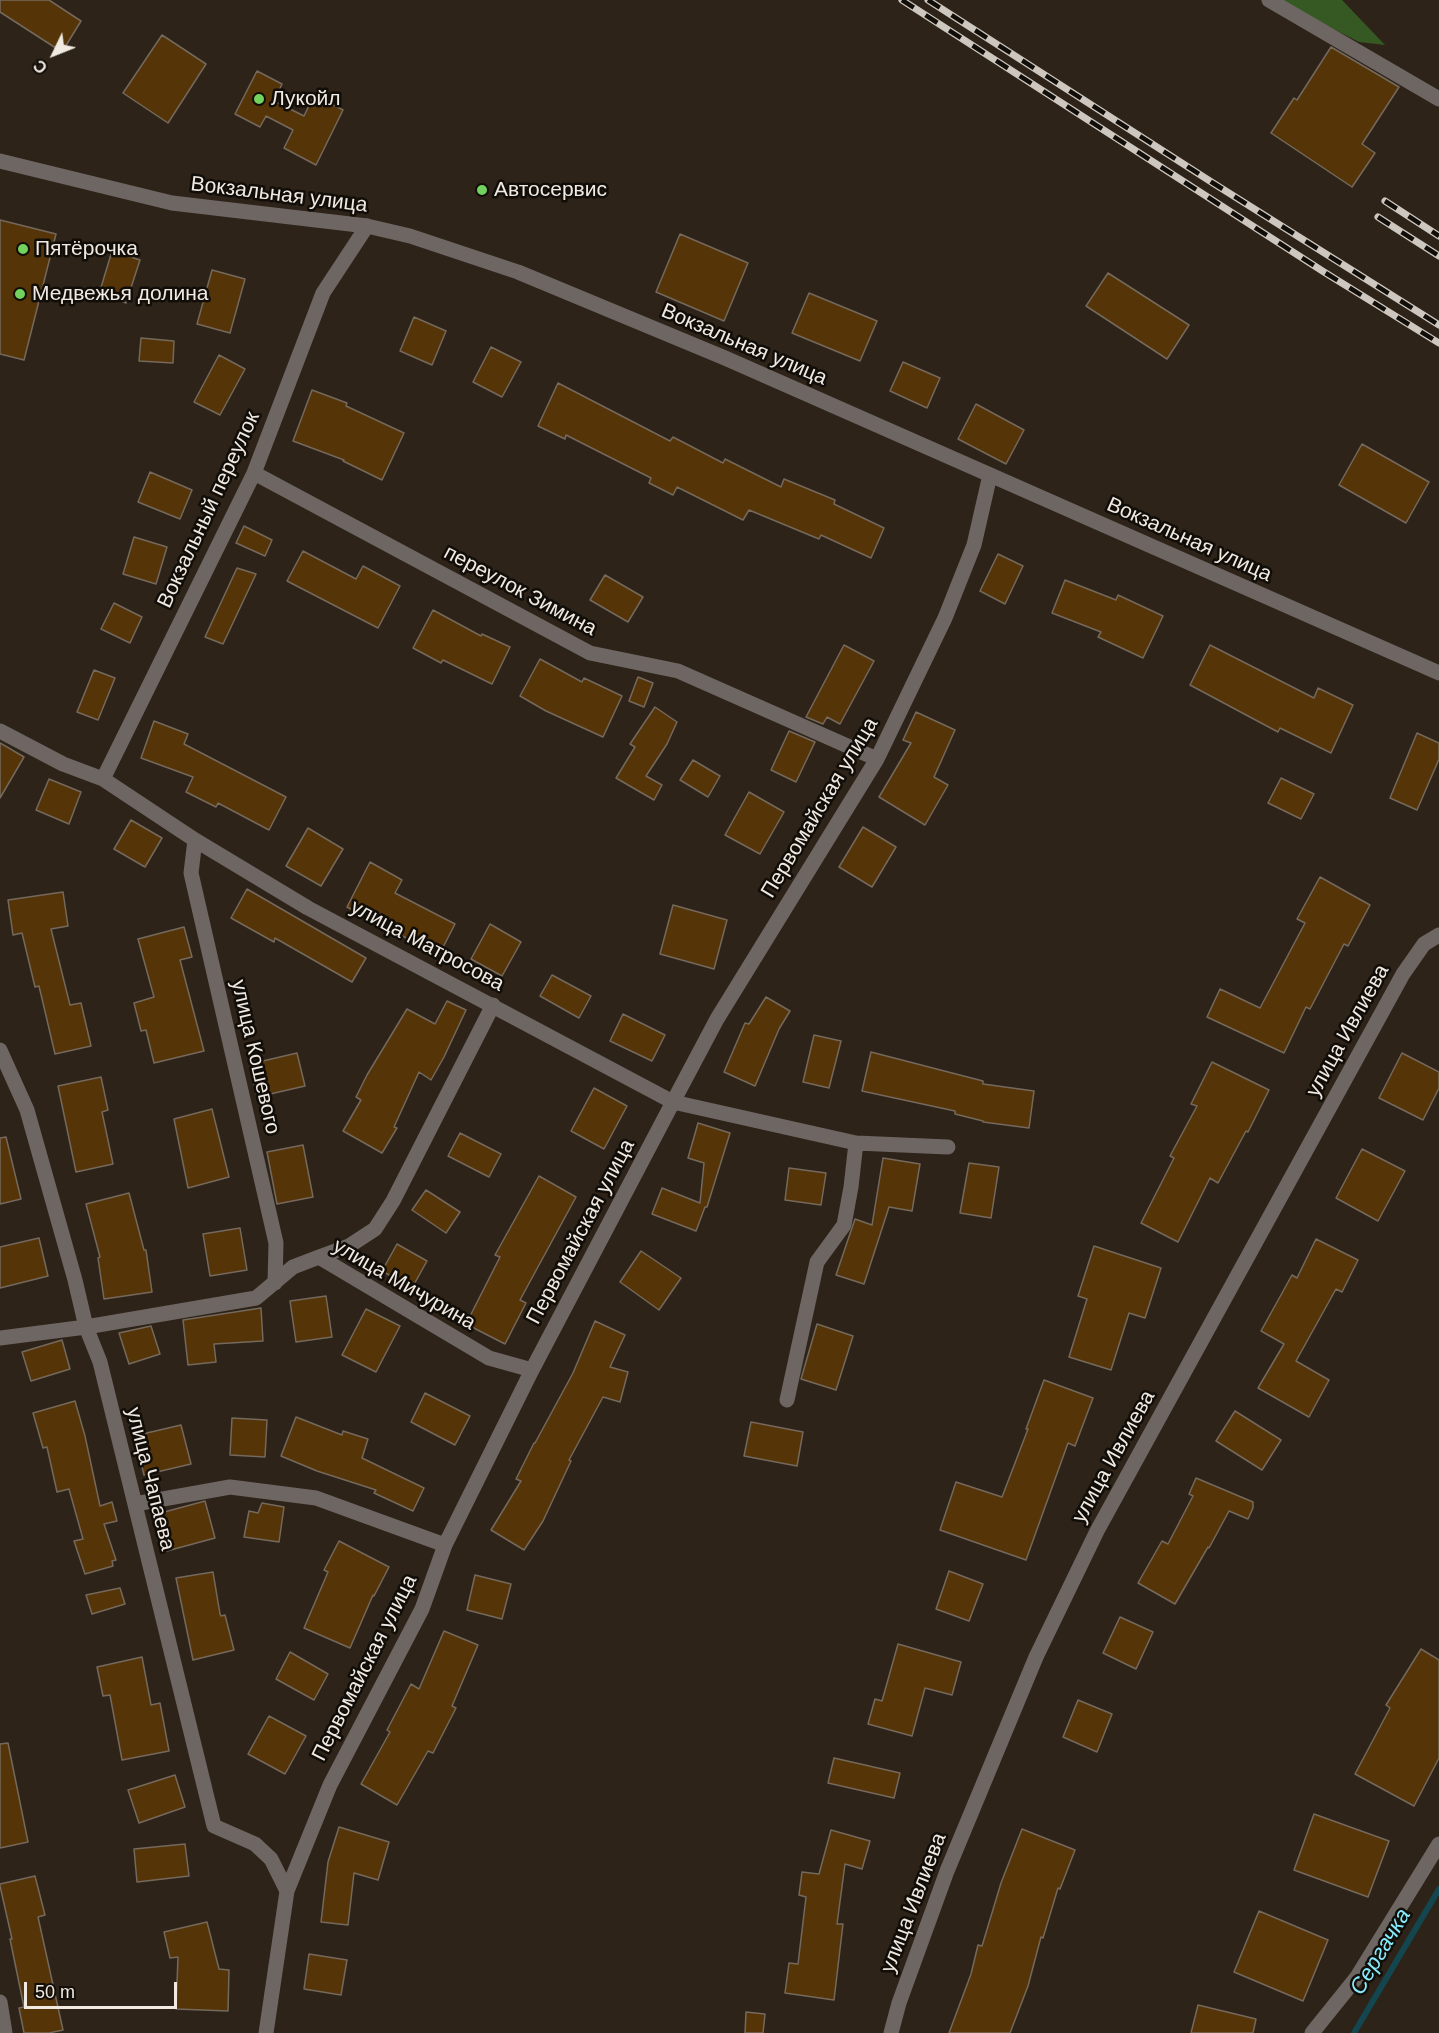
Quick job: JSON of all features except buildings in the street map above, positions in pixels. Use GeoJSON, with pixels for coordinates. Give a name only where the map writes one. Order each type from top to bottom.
{"type":"FeatureCollection","features":[{"type":"Feature","properties":{"kind":"street"},"geometry":{"type":"LineString","coordinates":[[1269,0],[1439,99]]}},
{"type":"Feature","properties":{"kind":"street","name":"Вокзальная улица"},"geometry":{"type":"LineString","coordinates":[[0,161],[172,203],[367,226],[410,236],[518,272],[725,358],[1439,673]]}},
{"type":"Feature","properties":{"kind":"street","name":"Вокзальный переулок"},"geometry":{"type":"LineString","coordinates":[[103,779],[254,473],[323,293],[367,226]]}},
{"type":"Feature","properties":{"kind":"street","name":"переулок Зимина"},"geometry":{"type":"LineString","coordinates":[[254,473],[590,652],[678,672],[877,759]]}},
{"type":"Feature","properties":{"kind":"street","name":"Первомайская улица"},"geometry":{"type":"LineString","coordinates":[[266,2033],[287,1891],[330,1785],[422,1609],[445,1545],[532,1370],[717,1019],[877,759],[945,618],[974,545],[990,475]]}},
{"type":"Feature","properties":{"kind":"street","name":"улица Матросова"},"geometry":{"type":"LineString","coordinates":[[0,731],[63,764],[103,779],[195,840],[308,908],[673,1102],[856,1143],[948,1147]]}},
{"type":"Feature","properties":{"kind":"street","name":"улица Кошевого"},"geometry":{"type":"LineString","coordinates":[[195,840],[191,873],[276,1243],[275,1283]]}},
{"type":"Feature","properties":{"kind":"street","name":"улица Ивлиева"},"geometry":{"type":"LineString","coordinates":[[891,2033],[899,2003],[947,1870],[1036,1657],[1097,1531],[1403,974],[1424,944],[1439,935]]}},
{"type":"Feature","properties":{"kind":"street"},"geometry":{"type":"LineString","coordinates":[[319,1257],[349,1246],[375,1229],[393,1201],[493,1005]]}},
{"type":"Feature","properties":{"kind":"street","name":"улица Чапаева"},"geometry":{"type":"LineString","coordinates":[[0,1050],[27,1110],[86,1327],[100,1362],[214,1826],[255,1844],[271,1859],[287,1891]]}},
{"type":"Feature","properties":{"kind":"street"},"geometry":{"type":"LineString","coordinates":[[787,1400],[817,1262],[844,1224],[856,1143]]}},
{"type":"Feature","properties":{"kind":"street","name":"улица Мичурина"},"geometry":{"type":"LineString","coordinates":[[0,1338],[86,1327],[256,1298],[293,1267],[319,1257],[489,1358],[532,1370]]}},
{"type":"Feature","properties":{"kind":"street"},"geometry":{"type":"LineString","coordinates":[[135,1504],[231,1487],[316,1498],[445,1545]]}},
{"type":"Feature","properties":{"kind":"street"},"geometry":{"type":"LineString","coordinates":[[1312,2033],[1357,1977],[1439,1844]]}},
{"type":"Feature","properties":{"kind":"street"},"geometry":{"type":"LineString","coordinates":[[0,2002],[5,2033]]}},
{"type":"Feature","properties":{"kind":"green space"},"geometry":{"type":"Polygon","coordinates":[[[1279,0],[1342,0],[1385,45],[1359,42],[1279,0]]]}},
{"type":"Feature","properties":{"kind":"waterway","name":"Сергачка"},"geometry":{"type":"LineString","coordinates":[[1354,2033],[1439,1889]]}},
{"type":"Feature","properties":{"kind":"railway"},"geometry":{"type":"LineString","coordinates":[[902,0],[1324,272],[1439,343]]}},
{"type":"Feature","properties":{"kind":"railway"},"geometry":{"type":"LineString","coordinates":[[928,0],[1439,325]]}},
{"type":"Feature","properties":{"kind":"railway"},"geometry":{"type":"LineString","coordinates":[[1385,201],[1439,236]]}},
{"type":"Feature","properties":{"kind":"railway"},"geometry":{"type":"LineString","coordinates":[[1378,217],[1439,256]]}},
{"type":"Feature","properties":{"kind":"place","name":"Лукойл"},"geometry":{"type":"Point","coordinates":[259,99]}},
{"type":"Feature","properties":{"kind":"place","name":"Автосервис"},"geometry":{"type":"Point","coordinates":[482,190]}},
{"type":"Feature","properties":{"kind":"place","name":"Пятёрочка"},"geometry":{"type":"Point","coordinates":[23,249]}},
{"type":"Feature","properties":{"kind":"place","name":"Медвежья долина"},"geometry":{"type":"Point","coordinates":[20,294]}}]}
